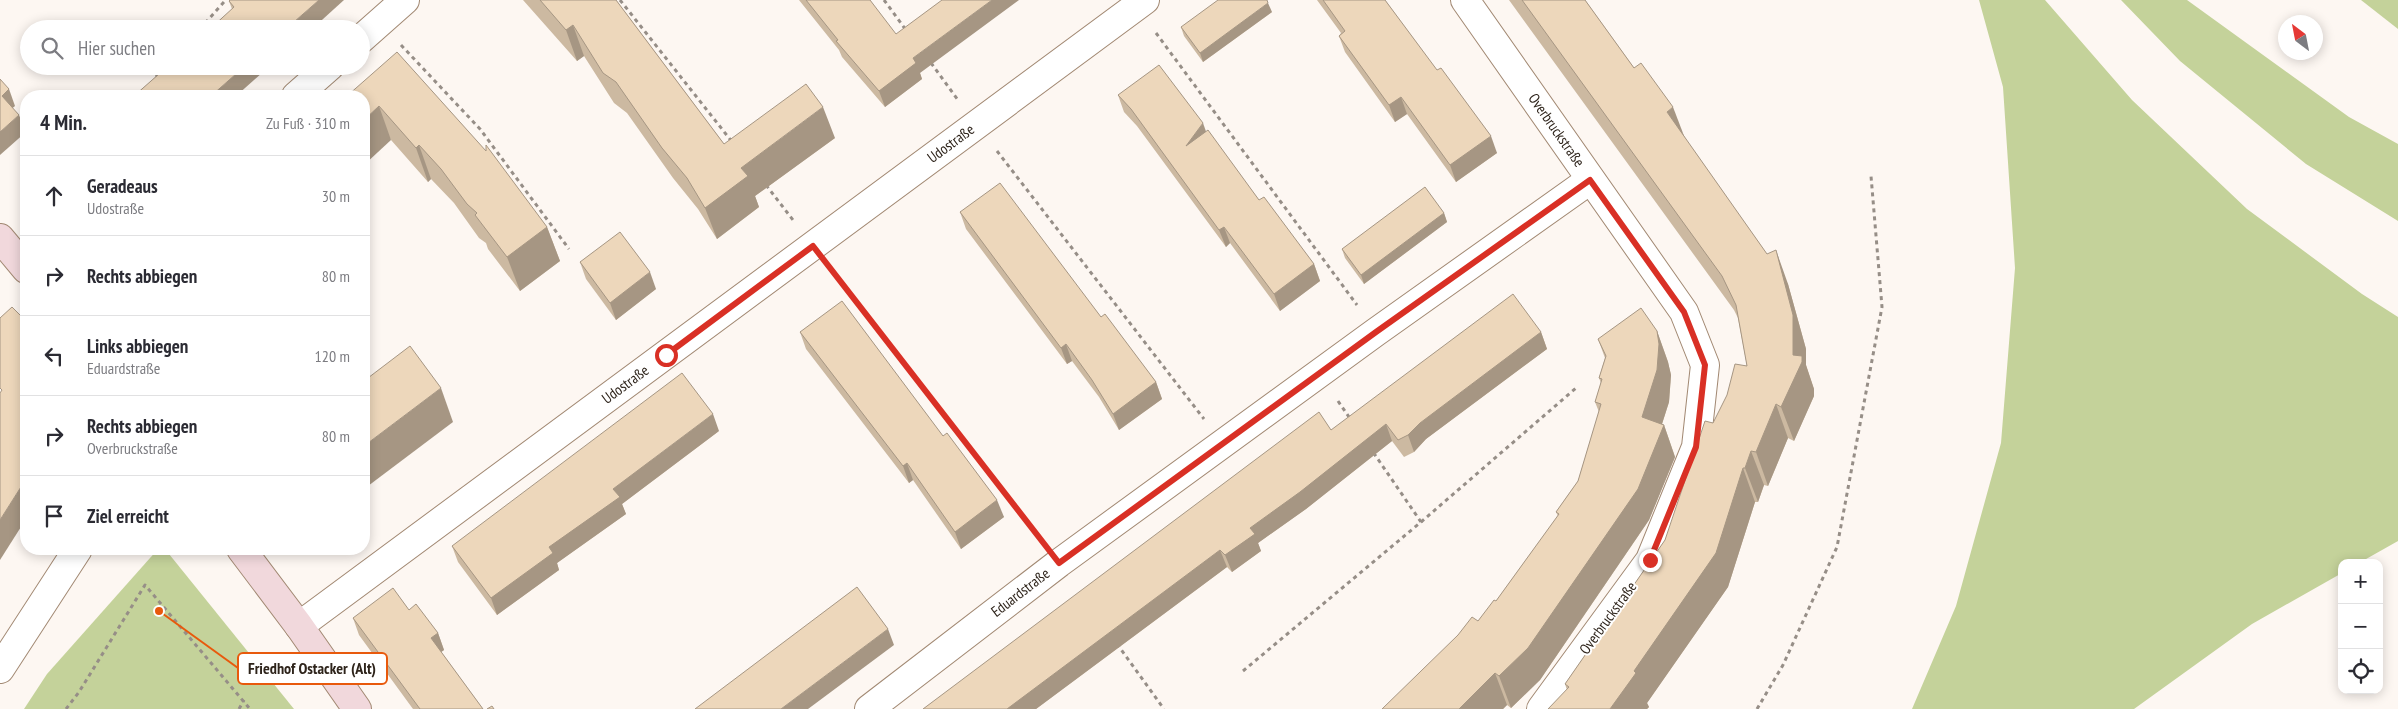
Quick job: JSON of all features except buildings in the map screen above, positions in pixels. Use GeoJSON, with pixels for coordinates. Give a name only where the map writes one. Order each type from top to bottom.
{"type":"FeatureCollection","features":[{"type":"Feature","properties":{"kind":"main road"},"geometry":{"type":"LineString","coordinates":[[0,238],[20,262]]}},
{"type":"Feature","properties":{"kind":"main road"},"geometry":{"type":"LineString","coordinates":[[246,555],[299,626],[357,709]]}},
{"type":"Feature","properties":{"kind":"street"},"geometry":{"type":"LineString","coordinates":[[370,30],[405,0]]}},
{"type":"Feature","properties":{"kind":"street","name":"Overbruckstraße"},"geometry":{"type":"LineString","coordinates":[[1465,0],[1684,312],[1705,365],[1696,447],[1650,560],[1541,709]]}},
{"type":"Feature","properties":{"kind":"street","name":"Udostraße"},"geometry":{"type":"LineString","coordinates":[[299,626],[1141,3]]}},
{"type":"Feature","properties":{"kind":"street"},"geometry":{"type":"LineString","coordinates":[[303,90],[320,75]]}},
{"type":"Feature","properties":{"kind":"street","name":"Eduardstraße"},"geometry":{"type":"LineString","coordinates":[[869,709],[1059,563],[1319,373],[1590,180]]}},
{"type":"Feature","properties":{"kind":"street"},"geometry":{"type":"LineString","coordinates":[[0,669],[74,555]]}},
{"type":"Feature","properties":{"kind":"path"},"geometry":{"type":"LineString","coordinates":[[208,20],[224,2],[223,0]]}},
{"type":"Feature","properties":{"kind":"path"},"geometry":{"type":"LineString","coordinates":[[620,0],[734,144]]}},
{"type":"Feature","properties":{"kind":"path"},"geometry":{"type":"LineString","coordinates":[[884,0],[907,31]]}},
{"type":"Feature","properties":{"kind":"path"},"geometry":{"type":"LineString","coordinates":[[1141,3],[1376,332]]}},
{"type":"Feature","properties":{"kind":"path"},"geometry":{"type":"LineString","coordinates":[[370,30],[480,129],[569,249]]}},
{"type":"Feature","properties":{"kind":"path"},"geometry":{"type":"LineString","coordinates":[[930,62],[1223,444]]}},
{"type":"Feature","properties":{"kind":"path"},"geometry":{"type":"LineString","coordinates":[[155,78],[158,75]]}},
{"type":"Feature","properties":{"kind":"path"},"geometry":{"type":"LineString","coordinates":[[1757,709],[1783,665],[1837,547],[1882,307],[1871,176]]}},
{"type":"Feature","properties":{"kind":"path"},"geometry":{"type":"LineString","coordinates":[[764,184],[1059,563]]}},
{"type":"Feature","properties":{"kind":"path"},"geometry":{"type":"LineString","coordinates":[[1319,373],[1357,428]]}},
{"type":"Feature","properties":{"kind":"path"},"geometry":{"type":"LineString","coordinates":[[1243,671],[1421,522],[1576,388]]}},
{"type":"Feature","properties":{"kind":"path"},"geometry":{"type":"LineString","coordinates":[[1367,444],[1421,522]]}},
{"type":"Feature","properties":{"kind":"path"},"geometry":{"type":"LineString","coordinates":[[66,709],[79,692],[145,585],[250,709]]}},
{"type":"Feature","properties":{"kind":"path"},"geometry":{"type":"LineString","coordinates":[[1111,636],[1164,709]]}},
{"type":"Feature","properties":{"kind":"path"},"geometry":{"type":"LineString","coordinates":[[239,709],[244,700]]}},
{"type":"Feature","properties":{"kind":"green space"},"geometry":{"type":"Polygon","coordinates":[[[1979,0],[2045,0],[2132,100],[2247,209],[2362,294],[2398,317],[2398,541],[2366,559],[2338,559],[2338,575],[2252,624],[2134,709],[1912,709],[1956,606],[2001,443],[2015,268],[2003,87],[1979,0]]]}},
{"type":"Feature","properties":{"kind":"green space"},"geometry":{"type":"Polygon","coordinates":[[[2121,0],[2187,0],[2349,117],[2398,144],[2398,221],[2306,164],[2180,61],[2121,0]]]}},
{"type":"Feature","properties":{"kind":"green space"},"geometry":{"type":"Polygon","coordinates":[[[2361,0],[2398,0],[2398,29],[2361,0]]]}},
{"type":"Feature","properties":{"kind":"green space"},"geometry":{"type":"Polygon","coordinates":[[[153,555],[170,555],[294,709],[24,709],[47,674],[153,555]]]}},
{"type":"Feature","properties":{"kind":"place","name":"Friedhof Ostacker (Alt)"},"geometry":{"type":"Point","coordinates":[159,611]}},
{"type":"Feature","properties":{"kind":"route"},"geometry":{"type":"LineString","coordinates":[[666,355],[813,246],[1059,563],[1376,332],[1590,180],[1684,312],[1705,365],[1696,447],[1650,560]]}}]}
